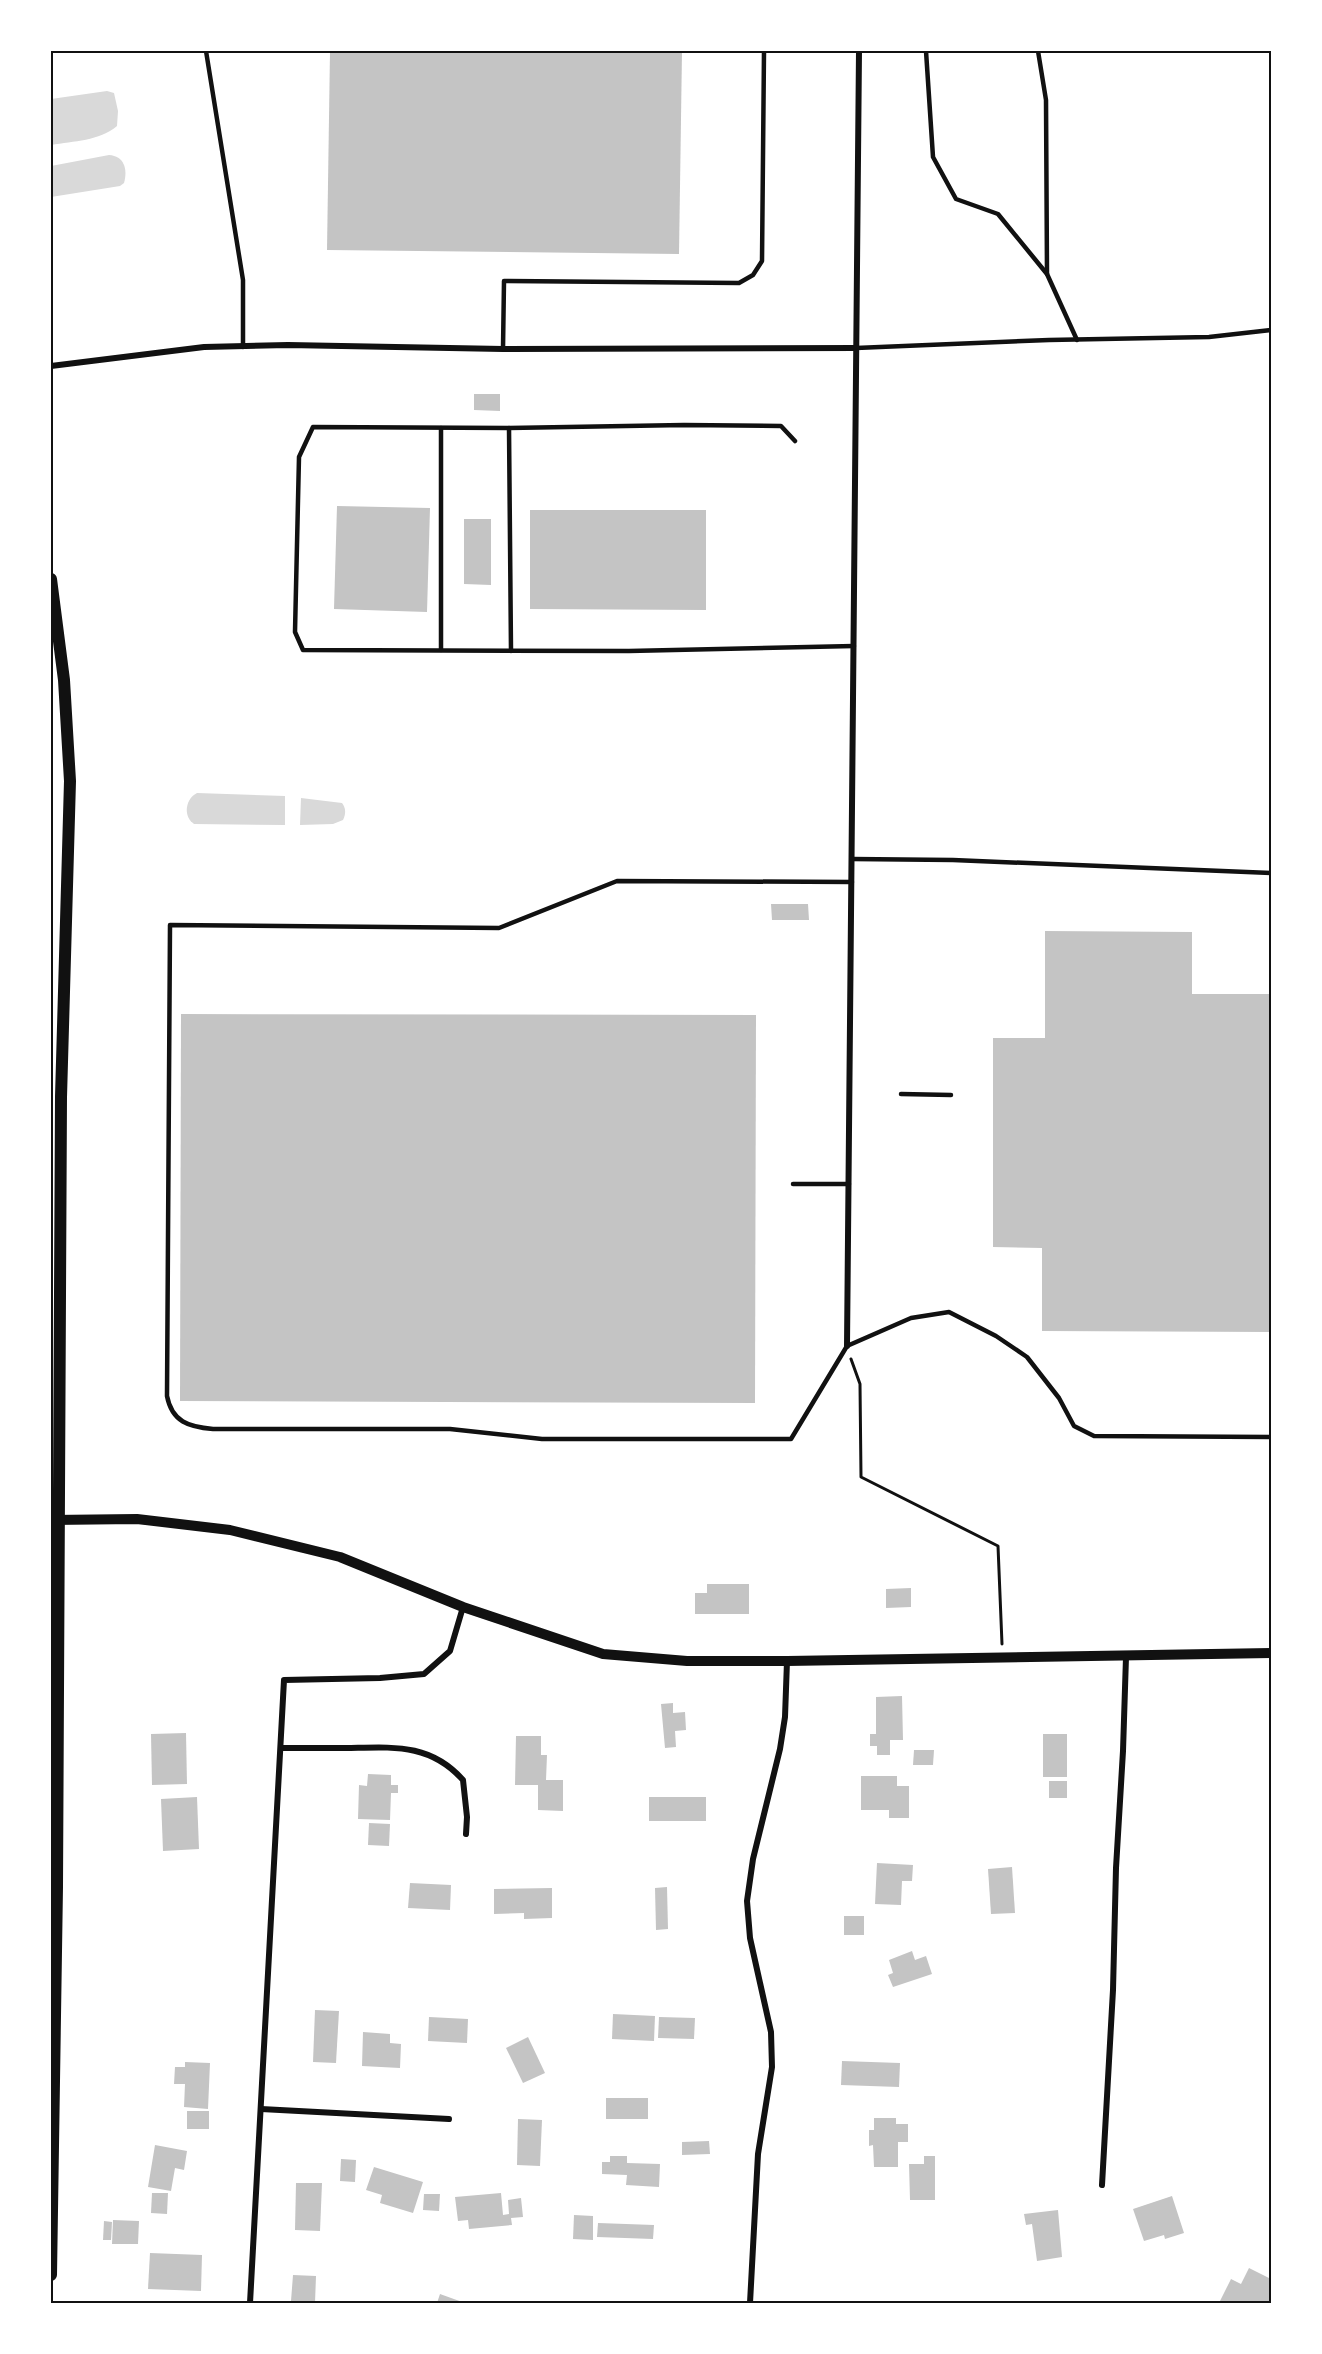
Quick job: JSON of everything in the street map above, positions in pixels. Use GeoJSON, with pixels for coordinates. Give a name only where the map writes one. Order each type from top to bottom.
{"type":"FeatureCollection","features":[{"type":"Feature","properties":{"kind":"main road"},"geometry":{"type":"LineString","coordinates":[[51,579],[64,680],[70,781],[56,1097],[55,1519],[58,1656],[51,2275]]}},
{"type":"Feature","properties":{"kind":"street"},"geometry":{"type":"LineString","coordinates":[[847,1346],[860,51]]}},
{"type":"Feature","properties":{"kind":"street"},"geometry":{"type":"LineString","coordinates":[[51,366],[204,347],[288,345],[503,349],[856,348]]}},
{"type":"Feature","properties":{"kind":"street"},"geometry":{"type":"LineString","coordinates":[[55,1519],[137,1519],[230,1530],[340,1557],[464,1607],[603,1654],[687,1661],[787,1661],[1271,1653]]}},
{"type":"Feature","properties":{"kind":"street"},"geometry":{"type":"LineString","coordinates":[[250,2303],[284,1680],[380,1678],[424,1674],[450,1651],[464,1607]]}},
{"type":"Feature","properties":{"kind":"street"},"geometry":{"type":"LineString","coordinates":[[1102,2185],[1113,1990],[1126,1657]]}},
{"type":"Feature","properties":{"kind":"street"},"geometry":{"type":"LineString","coordinates":[[750,2303],[758,2154],[772,2067],[771,2032],[750,1938],[747,1901],[753,1859],[780,1749],[785,1718],[787,1661]]}},
{"type":"Feature","properties":{"kind":"street"},"geometry":{"type":"LineString","coordinates":[[281,1748],[402,1747],[429,1754],[463,1780],[467,1816],[466,1834]]}},
{"type":"Feature","properties":{"kind":"street"},"geometry":{"type":"LineString","coordinates":[[261,2109],[449,2119]]}},
{"type":"Feature","properties":{"kind":"lane"},"geometry":{"type":"LineString","coordinates":[[206,51],[243,280],[243,347]]}},
{"type":"Feature","properties":{"kind":"lane"},"geometry":{"type":"LineString","coordinates":[[503,349],[504,281],[739,283],[753,274],[762,261],[764,51]]}},
{"type":"Feature","properties":{"kind":"lane"},"geometry":{"type":"LineString","coordinates":[[926,51],[933,157],[956,199],[998,214],[1047,274],[1077,340]]}},
{"type":"Feature","properties":{"kind":"lane"},"geometry":{"type":"LineString","coordinates":[[1038,51],[1046,100],[1047,274]]}},
{"type":"Feature","properties":{"kind":"lane"},"geometry":{"type":"LineString","coordinates":[[856,348],[1209,337],[1271,330]]}},
{"type":"Feature","properties":{"kind":"lane"},"geometry":{"type":"LineString","coordinates":[[795,441],[781,426],[684,424],[509,428],[313,427],[300,457],[295,632],[303,650],[629,651],[854,646]]}},
{"type":"Feature","properties":{"kind":"lane"},"geometry":{"type":"LineString","coordinates":[[441,428],[441,650]]}},
{"type":"Feature","properties":{"kind":"lane"},"geometry":{"type":"LineString","coordinates":[[509,428],[512,651]]}},
{"type":"Feature","properties":{"kind":"lane"},"geometry":{"type":"LineString","coordinates":[[852,859],[953,860],[1271,873]]}},
{"type":"Feature","properties":{"kind":"lane"},"geometry":{"type":"LineString","coordinates":[[852,882],[617,881],[499,928],[170,925],[167,1396],[169,1407],[176,1418],[186,1424],[213,1429],[450,1429],[542,1439],[791,1439],[847,1346],[910,1318],[949,1312],[996,1336],[1027,1357],[1059,1398],[1074,1426],[1094,1436],[1271,1437]]}},
{"type":"Feature","properties":{"kind":"lane"},"geometry":{"type":"LineString","coordinates":[[901,1094],[951,1095]]}},
{"type":"Feature","properties":{"kind":"lane"},"geometry":{"type":"LineString","coordinates":[[794,1184],[849,1184]]}},
{"type":"Feature","properties":{"kind":"path"},"geometry":{"type":"LineString","coordinates":[[847,1346],[860,1384],[861,1477],[998,1546],[1003,1658]]}},
{"type":"Feature","properties":{"kind":"shaded area"},"geometry":{"type":"Polygon","coordinates":[[[107,91],[114,93],[118,111],[117,126],[94,138],[51,145],[51,99],[107,91]]]}},
{"type":"Feature","properties":{"kind":"shaded area"},"geometry":{"type":"Polygon","coordinates":[[[109,155],[118,158],[124,164],[125,178],[124,183],[120,186],[51,197],[51,166],[109,155]]]}},
{"type":"Feature","properties":{"kind":"shaded area"},"geometry":{"type":"Polygon","coordinates":[[[197,793],[285,796],[285,825],[194,824],[188,817],[187,808],[190,799],[197,793]]]}},
{"type":"Feature","properties":{"kind":"shaded area"},"geometry":{"type":"Polygon","coordinates":[[[301,798],[342,803],[345,816],[343,820],[333,824],[300,825],[301,798]]]}},
{"type":"Feature","properties":{"kind":"building"},"geometry":{"type":"Polygon","coordinates":[[[330,51],[682,51],[679,254],[327,250],[330,51]]]}},
{"type":"Feature","properties":{"kind":"building"},"geometry":{"type":"Polygon","coordinates":[[[474,394],[500,394],[500,411],[474,410],[474,394]]]}},
{"type":"Feature","properties":{"kind":"building"},"geometry":{"type":"Polygon","coordinates":[[[337,506],[430,508],[427,612],[334,609],[337,506]]]}},
{"type":"Feature","properties":{"kind":"building"},"geometry":{"type":"Polygon","coordinates":[[[530,510],[706,510],[706,610],[530,609],[530,510]]]}},
{"type":"Feature","properties":{"kind":"building"},"geometry":{"type":"Polygon","coordinates":[[[464,519],[491,519],[491,585],[464,584],[464,519]]]}},
{"type":"Feature","properties":{"kind":"building"},"geometry":{"type":"Polygon","coordinates":[[[771,904],[808,904],[809,920],[772,920],[771,904]]]}},
{"type":"Feature","properties":{"kind":"building"},"geometry":{"type":"Polygon","coordinates":[[[1045,931],[1192,932],[1192,994],[1271,994],[1271,1332],[1042,1331],[1042,1248],[993,1247],[993,1038],[1045,1038],[1045,931]]]}},
{"type":"Feature","properties":{"kind":"building"},"geometry":{"type":"Polygon","coordinates":[[[181,1014],[756,1015],[755,1403],[180,1401],[181,1014]]]}},
{"type":"Feature","properties":{"kind":"building"},"geometry":{"type":"Polygon","coordinates":[[[707,1584],[749,1584],[749,1614],[695,1614],[695,1593],[707,1593],[707,1584]]]}},
{"type":"Feature","properties":{"kind":"building"},"geometry":{"type":"Polygon","coordinates":[[[911,1588],[911,1607],[886,1608],[886,1589],[911,1588]]]}},
{"type":"Feature","properties":{"kind":"building"},"geometry":{"type":"Polygon","coordinates":[[[902,1696],[903,1740],[890,1740],[890,1755],[877,1755],[877,1746],[870,1746],[870,1734],[876,1734],[876,1697],[902,1696]]]}},
{"type":"Feature","properties":{"kind":"building"},"geometry":{"type":"Polygon","coordinates":[[[673,1703],[673,1713],[685,1712],[686,1730],[675,1731],[676,1747],[665,1748],[661,1704],[673,1703]]]}},
{"type":"Feature","properties":{"kind":"building"},"geometry":{"type":"Polygon","coordinates":[[[186,1733],[187,1784],[152,1785],[151,1734],[186,1733]]]}},
{"type":"Feature","properties":{"kind":"building"},"geometry":{"type":"Polygon","coordinates":[[[1043,1734],[1067,1734],[1067,1777],[1043,1777],[1043,1734]]]}},
{"type":"Feature","properties":{"kind":"building"},"geometry":{"type":"Polygon","coordinates":[[[516,1736],[541,1736],[541,1755],[547,1755],[546,1780],[563,1780],[563,1811],[538,1810],[538,1785],[515,1785],[516,1736]]]}},
{"type":"Feature","properties":{"kind":"building"},"geometry":{"type":"Polygon","coordinates":[[[914,1750],[934,1750],[933,1765],[913,1765],[914,1750]]]}},
{"type":"Feature","properties":{"kind":"building"},"geometry":{"type":"Polygon","coordinates":[[[368,1774],[391,1775],[391,1785],[398,1785],[398,1793],[391,1793],[390,1820],[358,1819],[359,1785],[367,1786],[368,1774]]]}},
{"type":"Feature","properties":{"kind":"building"},"geometry":{"type":"Polygon","coordinates":[[[861,1776],[897,1776],[897,1786],[909,1786],[909,1818],[889,1818],[889,1810],[861,1810],[861,1776]]]}},
{"type":"Feature","properties":{"kind":"building"},"geometry":{"type":"Polygon","coordinates":[[[1049,1781],[1067,1781],[1067,1798],[1049,1798],[1049,1781]]]}},
{"type":"Feature","properties":{"kind":"building"},"geometry":{"type":"Polygon","coordinates":[[[197,1797],[199,1849],[163,1851],[161,1799],[197,1797]]]}},
{"type":"Feature","properties":{"kind":"building"},"geometry":{"type":"Polygon","coordinates":[[[649,1797],[706,1797],[706,1821],[649,1821],[649,1797]]]}},
{"type":"Feature","properties":{"kind":"building"},"geometry":{"type":"Polygon","coordinates":[[[369,1823],[390,1824],[389,1846],[368,1845],[369,1823]]]}},
{"type":"Feature","properties":{"kind":"building"},"geometry":{"type":"Polygon","coordinates":[[[877,1863],[913,1865],[912,1881],[902,1881],[901,1905],[875,1904],[877,1863]]]}},
{"type":"Feature","properties":{"kind":"building"},"geometry":{"type":"Polygon","coordinates":[[[1012,1867],[1015,1913],[991,1914],[988,1869],[1012,1867]]]}},
{"type":"Feature","properties":{"kind":"building"},"geometry":{"type":"Polygon","coordinates":[[[410,1883],[451,1885],[450,1910],[408,1908],[410,1883]]]}},
{"type":"Feature","properties":{"kind":"building"},"geometry":{"type":"Polygon","coordinates":[[[667,1887],[668,1929],[656,1930],[655,1888],[667,1887]]]}},
{"type":"Feature","properties":{"kind":"building"},"geometry":{"type":"Polygon","coordinates":[[[552,1888],[552,1918],[524,1919],[524,1913],[494,1914],[494,1889],[552,1888]]]}},
{"type":"Feature","properties":{"kind":"building"},"geometry":{"type":"Polygon","coordinates":[[[844,1916],[864,1916],[864,1935],[844,1935],[844,1916]]]}},
{"type":"Feature","properties":{"kind":"building"},"geometry":{"type":"Polygon","coordinates":[[[912,1951],[915,1960],[926,1956],[932,1974],[893,1987],[888,1975],[893,1973],[889,1960],[912,1951]]]}},
{"type":"Feature","properties":{"kind":"building"},"geometry":{"type":"Polygon","coordinates":[[[315,2010],[339,2011],[336,2063],[313,2062],[315,2010]]]}},
{"type":"Feature","properties":{"kind":"building"},"geometry":{"type":"Polygon","coordinates":[[[613,2014],[655,2016],[654,2041],[612,2039],[613,2014]]]}},
{"type":"Feature","properties":{"kind":"building"},"geometry":{"type":"Polygon","coordinates":[[[429,2017],[468,2019],[467,2043],[428,2041],[429,2017]]]}},
{"type":"Feature","properties":{"kind":"building"},"geometry":{"type":"Polygon","coordinates":[[[659,2017],[695,2018],[694,2039],[658,2038],[659,2017]]]}},
{"type":"Feature","properties":{"kind":"building"},"geometry":{"type":"Polygon","coordinates":[[[363,2032],[390,2034],[390,2043],[401,2044],[400,2068],[362,2066],[363,2032]]]}},
{"type":"Feature","properties":{"kind":"building"},"geometry":{"type":"Polygon","coordinates":[[[528,2037],[545,2073],[523,2083],[506,2048],[528,2037]]]}},
{"type":"Feature","properties":{"kind":"building"},"geometry":{"type":"Polygon","coordinates":[[[842,2061],[900,2063],[899,2087],[841,2085],[842,2061]]]}},
{"type":"Feature","properties":{"kind":"building"},"geometry":{"type":"Polygon","coordinates":[[[185,2062],[210,2063],[208,2109],[184,2107],[185,2084],[174,2084],[175,2067],[185,2067],[185,2062]]]}},
{"type":"Feature","properties":{"kind":"building"},"geometry":{"type":"Polygon","coordinates":[[[606,2098],[648,2098],[648,2119],[606,2119],[606,2098]]]}},
{"type":"Feature","properties":{"kind":"building"},"geometry":{"type":"Polygon","coordinates":[[[187,2111],[209,2111],[209,2129],[187,2129],[187,2111]]]}},
{"type":"Feature","properties":{"kind":"building"},"geometry":{"type":"Polygon","coordinates":[[[874,2118],[896,2118],[896,2124],[908,2124],[908,2142],[898,2142],[898,2167],[874,2167],[873,2145],[869,2146],[869,2130],[874,2130],[874,2118]]]}},
{"type":"Feature","properties":{"kind":"building"},"geometry":{"type":"Polygon","coordinates":[[[518,2119],[542,2120],[540,2166],[517,2165],[518,2119]]]}},
{"type":"Feature","properties":{"kind":"building"},"geometry":{"type":"Polygon","coordinates":[[[709,2141],[710,2154],[682,2155],[682,2142],[709,2141]]]}},
{"type":"Feature","properties":{"kind":"building"},"geometry":{"type":"Polygon","coordinates":[[[155,2145],[187,2151],[184,2170],[175,2168],[171,2191],[148,2187],[155,2145]]]}},
{"type":"Feature","properties":{"kind":"building"},"geometry":{"type":"Polygon","coordinates":[[[610,2156],[627,2156],[627,2163],[660,2164],[659,2187],[626,2185],[627,2175],[602,2174],[602,2162],[610,2162],[610,2156]]]}},
{"type":"Feature","properties":{"kind":"building"},"geometry":{"type":"Polygon","coordinates":[[[924,2156],[935,2156],[935,2200],[910,2200],[909,2164],[924,2164],[924,2156]]]}},
{"type":"Feature","properties":{"kind":"building"},"geometry":{"type":"Polygon","coordinates":[[[341,2159],[356,2160],[355,2182],[340,2181],[341,2159]]]}},
{"type":"Feature","properties":{"kind":"building"},"geometry":{"type":"Polygon","coordinates":[[[374,2167],[423,2182],[413,2213],[380,2203],[382,2195],[366,2190],[374,2167]]]}},
{"type":"Feature","properties":{"kind":"building"},"geometry":{"type":"Polygon","coordinates":[[[296,2183],[322,2183],[320,2231],[295,2230],[296,2183]]]}},
{"type":"Feature","properties":{"kind":"building"},"geometry":{"type":"Polygon","coordinates":[[[152,2193],[168,2193],[167,2214],[151,2213],[152,2193]]]}},
{"type":"Feature","properties":{"kind":"building"},"geometry":{"type":"Polygon","coordinates":[[[501,2193],[503,2215],[509,2214],[508,2200],[521,2198],[523,2217],[511,2218],[512,2225],[469,2229],[468,2220],[458,2221],[455,2197],[501,2193]]]}},
{"type":"Feature","properties":{"kind":"building"},"geometry":{"type":"Polygon","coordinates":[[[424,2194],[440,2194],[439,2211],[423,2210],[424,2194]]]}},
{"type":"Feature","properties":{"kind":"building"},"geometry":{"type":"Polygon","coordinates":[[[1172,2196],[1184,2233],[1165,2239],[1164,2235],[1144,2241],[1133,2209],[1172,2196]]]}},
{"type":"Feature","properties":{"kind":"building"},"geometry":{"type":"Polygon","coordinates":[[[1058,2210],[1062,2257],[1037,2261],[1032,2224],[1026,2225],[1024,2214],[1058,2210]]]}},
{"type":"Feature","properties":{"kind":"building"},"geometry":{"type":"Polygon","coordinates":[[[574,2215],[593,2216],[593,2240],[573,2239],[574,2215]]]}},
{"type":"Feature","properties":{"kind":"building"},"geometry":{"type":"Polygon","coordinates":[[[113,2220],[139,2221],[138,2244],[112,2244],[113,2220]]]}},
{"type":"Feature","properties":{"kind":"building"},"geometry":{"type":"Polygon","coordinates":[[[104,2221],[112,2222],[111,2240],[103,2240],[104,2221]]]}},
{"type":"Feature","properties":{"kind":"building"},"geometry":{"type":"Polygon","coordinates":[[[598,2223],[654,2225],[653,2239],[597,2237],[598,2223]]]}},
{"type":"Feature","properties":{"kind":"building"},"geometry":{"type":"Polygon","coordinates":[[[150,2253],[202,2255],[201,2291],[148,2289],[150,2253]]]}},
{"type":"Feature","properties":{"kind":"building"},"geometry":{"type":"Polygon","coordinates":[[[1249,2268],[1271,2279],[1271,2303],[1219,2303],[1231,2279],[1241,2284],[1249,2268]]]}},
{"type":"Feature","properties":{"kind":"building"},"geometry":{"type":"Polygon","coordinates":[[[293,2275],[316,2276],[315,2303],[289,2303],[293,2275]]]}},
{"type":"Feature","properties":{"kind":"building"},"geometry":{"type":"Polygon","coordinates":[[[440,2294],[465,2303],[437,2303],[440,2294]]]}}]}
